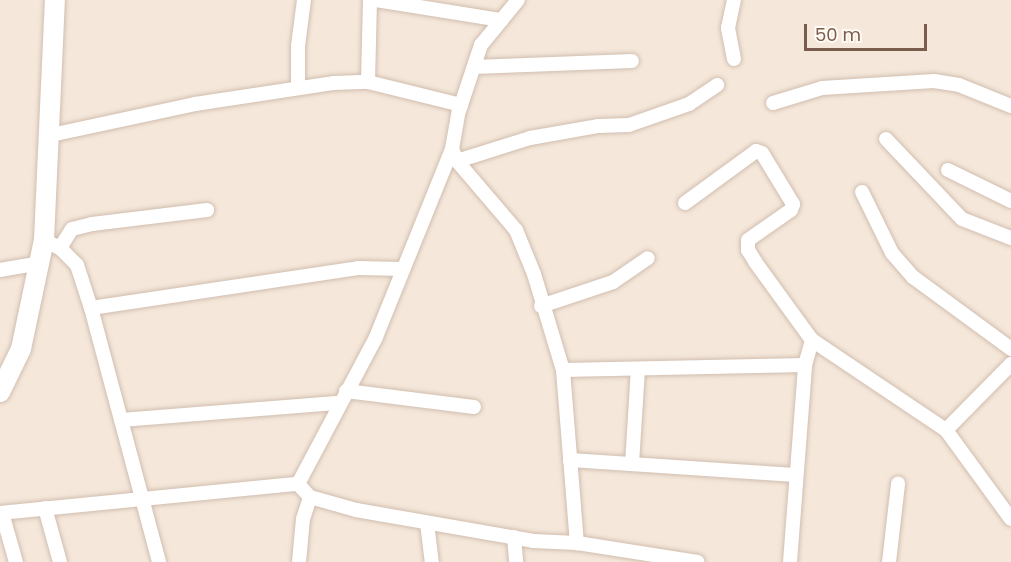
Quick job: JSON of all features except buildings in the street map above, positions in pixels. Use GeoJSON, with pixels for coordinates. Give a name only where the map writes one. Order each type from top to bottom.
{"type":"FeatureCollection","features":[{"type":"Feature","properties":{"kind":"main road"},"geometry":{"type":"LineString","coordinates":[[0,392],[21,349],[41,263],[52,244],[51,135],[55,0]]}},
{"type":"Feature","properties":{"kind":"street"},"geometry":{"type":"LineString","coordinates":[[298,86],[298,45],[304,0]]}},
{"type":"Feature","properties":{"kind":"street"},"geometry":{"type":"LineString","coordinates":[[368,82],[370,0]]}},
{"type":"Feature","properties":{"kind":"street"},"geometry":{"type":"LineString","coordinates":[[376,0],[501,20]]}},
{"type":"Feature","properties":{"kind":"street"},"geometry":{"type":"LineString","coordinates":[[298,484],[376,337],[402,269],[455,155],[461,105],[481,45],[518,0]]}},
{"type":"Feature","properties":{"kind":"street"},"geometry":{"type":"LineString","coordinates":[[734,0],[728,28],[734,59]]}},
{"type":"Feature","properties":{"kind":"street"},"geometry":{"type":"LineString","coordinates":[[474,67],[633,61]]}},
{"type":"Feature","properties":{"kind":"street"},"geometry":{"type":"LineString","coordinates":[[773,103],[822,88],[926,81],[959,85],[1011,106]]}},
{"type":"Feature","properties":{"kind":"street"},"geometry":{"type":"LineString","coordinates":[[51,135],[298,86],[368,82],[461,105]]}},
{"type":"Feature","properties":{"kind":"street"},"geometry":{"type":"LineString","coordinates":[[455,155],[530,138],[599,126],[629,125],[689,104],[717,85]]}},
{"type":"Feature","properties":{"kind":"street"},"geometry":{"type":"LineString","coordinates":[[886,139],[962,219],[1011,238]]}},
{"type":"Feature","properties":{"kind":"street"},"geometry":{"type":"LineString","coordinates":[[685,203],[756,151],[762,153],[793,206],[753,234],[746,245],[812,340],[946,430],[1011,519]]}},
{"type":"Feature","properties":{"kind":"street"},"geometry":{"type":"LineString","coordinates":[[455,155],[516,230],[534,274],[563,370],[577,543]]}},
{"type":"Feature","properties":{"kind":"street"},"geometry":{"type":"LineString","coordinates":[[948,170],[1011,201]]}},
{"type":"Feature","properties":{"kind":"street"},"geometry":{"type":"LineString","coordinates":[[862,192],[892,253],[913,277],[1011,349]]}},
{"type":"Feature","properties":{"kind":"street"},"geometry":{"type":"LineString","coordinates":[[159,562],[91,308],[77,265],[52,244],[72,229],[92,224],[207,210]]}},
{"type":"Feature","properties":{"kind":"street"},"geometry":{"type":"LineString","coordinates":[[542,306],[613,282],[648,258]]}},
{"type":"Feature","properties":{"kind":"street"},"geometry":{"type":"LineString","coordinates":[[0,270],[41,263]]}},
{"type":"Feature","properties":{"kind":"street"},"geometry":{"type":"LineString","coordinates":[[91,308],[358,268],[402,269]]}},
{"type":"Feature","properties":{"kind":"street"},"geometry":{"type":"LineString","coordinates":[[790,562],[805,365],[812,340]]}},
{"type":"Feature","properties":{"kind":"street"},"geometry":{"type":"LineString","coordinates":[[946,430],[1011,364]]}},
{"type":"Feature","properties":{"kind":"street"},"geometry":{"type":"LineString","coordinates":[[563,370],[805,365]]}},
{"type":"Feature","properties":{"kind":"street"},"geometry":{"type":"LineString","coordinates":[[632,464],[638,369]]}},
{"type":"Feature","properties":{"kind":"street"},"geometry":{"type":"LineString","coordinates":[[121,420],[343,397],[474,407]]}},
{"type":"Feature","properties":{"kind":"street"},"geometry":{"type":"LineString","coordinates":[[570,460],[796,475]]}},
{"type":"Feature","properties":{"kind":"street"},"geometry":{"type":"LineString","coordinates":[[298,484],[310,498],[427,523],[514,537],[577,543],[625,556],[698,562]]}},
{"type":"Feature","properties":{"kind":"street"},"geometry":{"type":"LineString","coordinates":[[16,562],[1,513],[298,484]]}},
{"type":"Feature","properties":{"kind":"street"},"geometry":{"type":"LineString","coordinates":[[889,562],[898,484]]}},
{"type":"Feature","properties":{"kind":"street"},"geometry":{"type":"LineString","coordinates":[[299,562],[304,507],[310,498]]}},
{"type":"Feature","properties":{"kind":"street"},"geometry":{"type":"LineString","coordinates":[[45,508],[60,562]]}},
{"type":"Feature","properties":{"kind":"street"},"geometry":{"type":"LineString","coordinates":[[427,523],[432,562]]}},
{"type":"Feature","properties":{"kind":"street"},"geometry":{"type":"LineString","coordinates":[[514,537],[516,562]]}},
{"type":"Feature","properties":{"kind":"shaded area"},"geometry":{"type":"Polygon","coordinates":[[[0,0],[1011,0],[1011,562],[0,562],[0,0]]]}}]}
